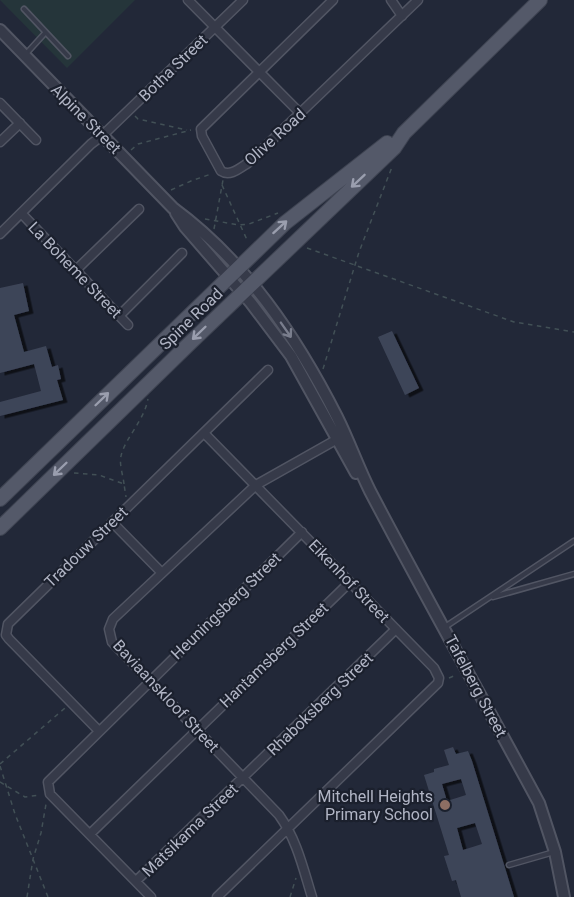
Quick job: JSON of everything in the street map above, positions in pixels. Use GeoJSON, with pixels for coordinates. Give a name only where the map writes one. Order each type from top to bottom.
{"type":"FeatureCollection","features":[{"type":"Feature","properties":{"kind":"main road","name":"Spine Road"},"geometry":{"type":"LineString","coordinates":[[0,528],[394,148],[404,133],[540,0]]}},
{"type":"Feature","properties":{"kind":"main road","name":"Spine Road"},"geometry":{"type":"LineString","coordinates":[[0,498],[238,266],[299,211],[404,133]]}},
{"type":"Feature","properties":{"kind":"street"},"geometry":{"type":"LineString","coordinates":[[188,0],[302,114]]}},
{"type":"Feature","properties":{"kind":"street","name":"Botha Street"},"geometry":{"type":"LineString","coordinates":[[0,234],[243,0]]}},
{"type":"Feature","properties":{"kind":"street"},"geometry":{"type":"LineString","coordinates":[[222,172],[202,136],[201,129],[333,0]]}},
{"type":"Feature","properties":{"kind":"street"},"geometry":{"type":"LineString","coordinates":[[391,0],[402,15]]}},
{"type":"Feature","properties":{"kind":"street","name":"Olive Road"},"geometry":{"type":"LineString","coordinates":[[222,172],[232,173],[248,163],[302,114],[418,0]]}},
{"type":"Feature","properties":{"kind":"street","name":"Alpine Street"},"geometry":{"type":"LineString","coordinates":[[0,30],[172,208],[242,293]]}},
{"type":"Feature","properties":{"kind":"street"},"geometry":{"type":"LineString","coordinates":[[0,103],[36,140]]}},
{"type":"Feature","properties":{"kind":"street"},"geometry":{"type":"LineString","coordinates":[[0,142],[20,123]]}},
{"type":"Feature","properties":{"kind":"street","name":"Alpine Street"},"geometry":{"type":"LineString","coordinates":[[172,208],[191,221],[253,282]]}},
{"type":"Feature","properties":{"kind":"street"},"geometry":{"type":"LineString","coordinates":[[75,271],[139,209]]}},
{"type":"Feature","properties":{"kind":"street","name":"La Boheme Street"},"geometry":{"type":"LineString","coordinates":[[22,214],[128,325]]}},
{"type":"Feature","properties":{"kind":"street"},"geometry":{"type":"LineString","coordinates":[[119,316],[182,253]]}},
{"type":"Feature","properties":{"kind":"street","name":"Tafelberg Street"},"geometry":{"type":"LineString","coordinates":[[253,282],[300,350],[362,482],[369,488],[539,803],[555,852],[565,895]]}},
{"type":"Feature","properties":{"kind":"street","name":"Tafelberg Street"},"geometry":{"type":"LineString","coordinates":[[242,293],[291,356],[341,437]]}},
{"type":"Feature","properties":{"kind":"street","name":"Tradouw Street"},"geometry":{"type":"LineString","coordinates":[[99,731],[9,639],[6,629],[14,618],[268,370]]}},
{"type":"Feature","properties":{"kind":"street","name":"Eikenhof Street"},"geometry":{"type":"LineString","coordinates":[[204,433],[434,668],[439,678],[438,683],[288,828]]}},
{"type":"Feature","properties":{"kind":"street","name":"Baviaanskloof Street"},"geometry":{"type":"LineString","coordinates":[[312,897],[297,847],[279,815],[112,642],[109,629],[113,619],[256,485],[341,437]]}},
{"type":"Feature","properties":{"kind":"street"},"geometry":{"type":"LineString","coordinates":[[112,522],[161,572]]}},
{"type":"Feature","properties":{"kind":"street","name":"Heuningsberg Street"},"geometry":{"type":"LineString","coordinates":[[46,790],[52,776],[302,532]]}},
{"type":"Feature","properties":{"kind":"street","name":"Hantamsberg Street"},"geometry":{"type":"LineString","coordinates":[[90,834],[350,582]]}},
{"type":"Feature","properties":{"kind":"street","name":"Rhaboksberg Street"},"geometry":{"type":"LineString","coordinates":[[244,778],[396,629]]}},
{"type":"Feature","properties":{"kind":"street","name":"Matsikama Street"},"geometry":{"type":"LineString","coordinates":[[136,881],[244,778]]}},
{"type":"Feature","properties":{"kind":"street"},"geometry":{"type":"LineString","coordinates":[[46,790],[151,897]]}},
{"type":"Feature","properties":{"kind":"street"},"geometry":{"type":"LineString","coordinates":[[217,897],[288,828]]}},
{"type":"Feature","properties":{"kind":"lane"},"geometry":{"type":"LineString","coordinates":[[24,9],[68,56]]}},
{"type":"Feature","properties":{"kind":"lane"},"geometry":{"type":"LineString","coordinates":[[24,55],[45,33]]}},
{"type":"Feature","properties":{"kind":"lane"},"geometry":{"type":"LineString","coordinates":[[444,627],[574,541]]}},
{"type":"Feature","properties":{"kind":"lane"},"geometry":{"type":"LineString","coordinates":[[489,598],[574,574]]}},
{"type":"Feature","properties":{"kind":"lane"},"geometry":{"type":"LineString","coordinates":[[509,866],[555,852]]}},
{"type":"Feature","properties":{"kind":"path"},"geometry":{"type":"LineString","coordinates":[[135,116],[138,119],[188,130]]}},
{"type":"Feature","properties":{"kind":"path"},"geometry":{"type":"LineString","coordinates":[[130,150],[138,144],[188,130],[201,129]]}},
{"type":"Feature","properties":{"kind":"path"},"geometry":{"type":"LineString","coordinates":[[321,376],[354,265],[393,164]]}},
{"type":"Feature","properties":{"kind":"path"},"geometry":{"type":"LineString","coordinates":[[170,191],[191,181],[222,172],[222,185],[213,233]]}},
{"type":"Feature","properties":{"kind":"path"},"geometry":{"type":"LineString","coordinates":[[222,185],[248,243]]}},
{"type":"Feature","properties":{"kind":"path"},"geometry":{"type":"LineString","coordinates":[[202,218],[239,225],[249,224],[285,211]]}},
{"type":"Feature","properties":{"kind":"path"},"geometry":{"type":"LineString","coordinates":[[303,248],[309,248],[514,322],[574,332]]}},
{"type":"Feature","properties":{"kind":"path"},"geometry":{"type":"LineString","coordinates":[[129,500],[126,497],[120,459],[143,416],[149,395]]}},
{"type":"Feature","properties":{"kind":"path"},"geometry":{"type":"LineString","coordinates":[[69,472],[99,475],[124,484]]}},
{"type":"Feature","properties":{"kind":"path"},"geometry":{"type":"LineString","coordinates":[[48,897],[15,814],[0,765],[67,705]]}},
{"type":"Feature","properties":{"kind":"path"},"geometry":{"type":"LineString","coordinates":[[0,782],[26,796],[46,790],[41,833],[33,859],[27,897]]}},
{"type":"Feature","properties":{"kind":"path"},"geometry":{"type":"LineString","coordinates":[[290,897],[294,879],[305,873]]}},
{"type":"Feature","properties":{"kind":"shaded area"},"geometry":{"type":"Polygon","coordinates":[[[0,0],[135,0],[67,68],[0,0]]]}},
{"type":"Feature","properties":{"kind":"building"},"geometry":{"type":"Polygon","coordinates":[[[23,283],[29,311],[14,315],[24,352],[46,346],[52,367],[58,365],[61,379],[57,380],[63,400],[0,416],[0,402],[41,391],[34,364],[0,373],[0,288],[23,283]]]}},
{"type":"Feature","properties":{"kind":"building"},"geometry":{"type":"Polygon","coordinates":[[[392,331],[419,388],[405,395],[378,337],[392,331]]]}},
{"type":"Feature","properties":{"kind":"building"},"geometry":{"type":"Polygon","coordinates":[[[453,747],[456,754],[468,751],[514,897],[461,897],[456,880],[452,881],[444,856],[449,855],[424,775],[434,772],[434,769],[449,765],[444,750],[453,747]],[[461,779],[442,784],[447,801],[466,795],[461,779]],[[475,823],[457,828],[463,850],[482,844],[475,823]]]}},
{"type":"Feature","properties":{"kind":"place","name":"Mitchell Heights Primary School"},"geometry":{"type":"Point","coordinates":[445,805]}}]}
